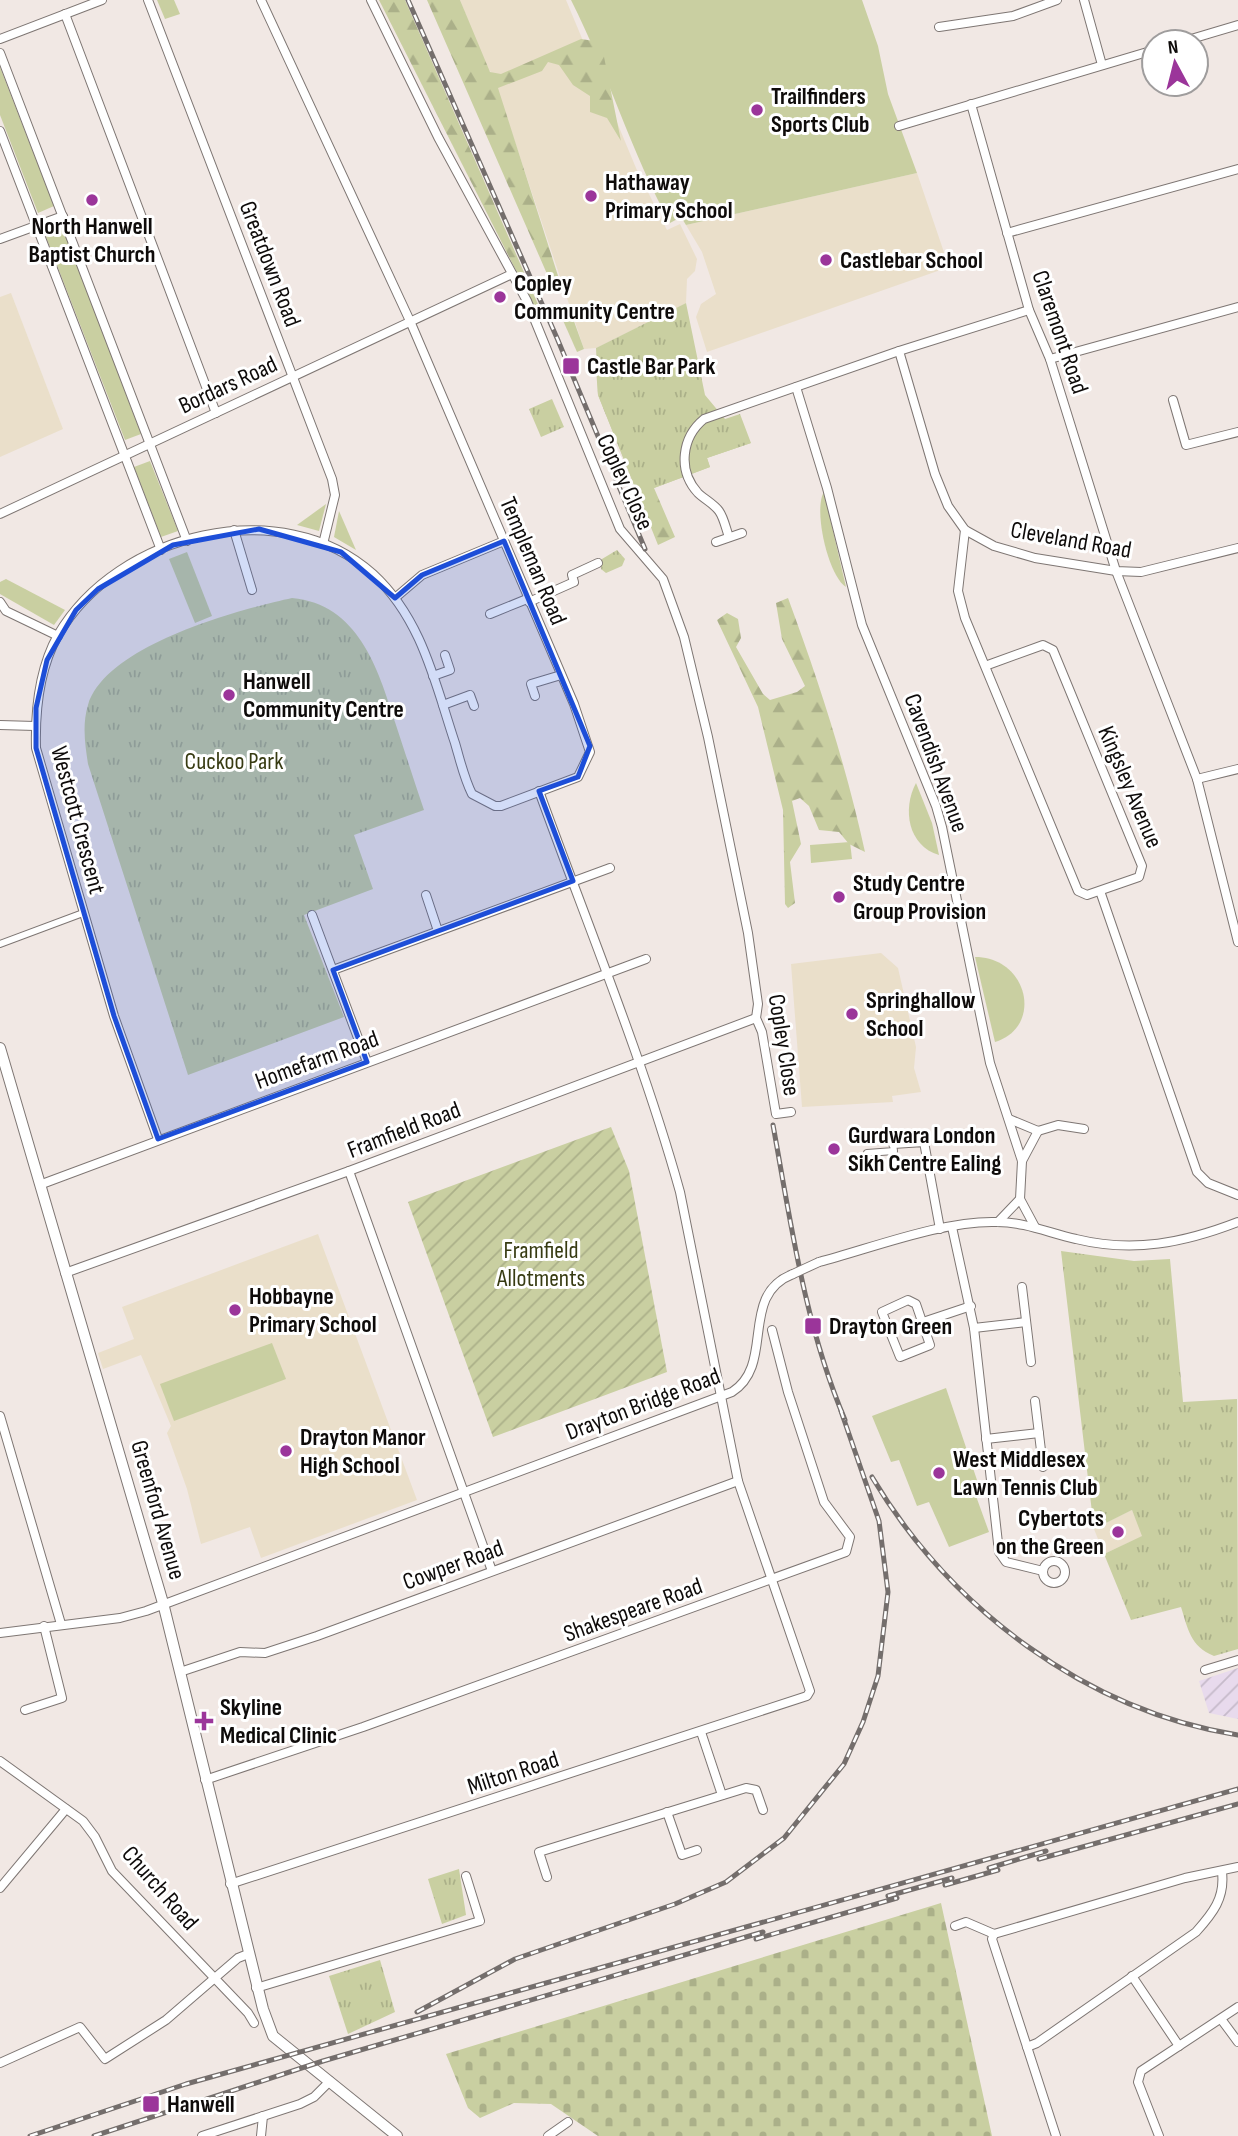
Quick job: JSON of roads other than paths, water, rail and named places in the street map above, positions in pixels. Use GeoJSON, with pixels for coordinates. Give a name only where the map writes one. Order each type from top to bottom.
{"type":"FeatureCollection","features":[{"type":"Feature","properties":{"kind":"street"},"geometry":{"type":"LineString","coordinates":[[0,39],[102,0]]}},
{"type":"Feature","properties":{"kind":"street","name":"Greatdown Road"},"geometry":{"type":"LineString","coordinates":[[148,0],[332,479],[335,495],[323,544]]}},
{"type":"Feature","properties":{"kind":"street","name":"Templeman Road"},"geometry":{"type":"LineString","coordinates":[[261,0],[410,321],[561,675],[590,752],[578,776],[539,791]]}},
{"type":"Feature","properties":{"kind":"street","name":"Copley Close"},"geometry":{"type":"LineString","coordinates":[[371,0],[438,137],[527,302],[620,529],[663,579],[684,637],[708,737],[748,933],[758,1004],[756,1018],[762,1032],[776,1114],[791,1112]]}},
{"type":"Feature","properties":{"kind":"street"},"geometry":{"type":"LineString","coordinates":[[939,27],[1013,16],[1057,0]]}},
{"type":"Feature","properties":{"kind":"street"},"geometry":{"type":"LineString","coordinates":[[1084,0],[1102,65]]}},
{"type":"Feature","properties":{"kind":"street"},"geometry":{"type":"LineString","coordinates":[[65,14],[216,413]]}},
{"type":"Feature","properties":{"kind":"street"},"geometry":{"type":"LineString","coordinates":[[1210,33],[1238,25]]}},
{"type":"Feature","properties":{"kind":"street"},"geometry":{"type":"LineString","coordinates":[[0,53],[187,541]]}},
{"type":"Feature","properties":{"kind":"street"},"geometry":{"type":"LineString","coordinates":[[899,126],[1140,54]]}},
{"type":"Feature","properties":{"kind":"street","name":"Claremont Road"},"geometry":{"type":"LineString","coordinates":[[971,104],[1029,310],[1050,359],[1116,571],[1197,779],[1238,942]]}},
{"type":"Feature","properties":{"kind":"street"},"geometry":{"type":"LineString","coordinates":[[0,131],[161,550]]}},
{"type":"Feature","properties":{"kind":"street"},"geometry":{"type":"LineString","coordinates":[[1007,233],[1238,169]]}},
{"type":"Feature","properties":{"kind":"street"},"geometry":{"type":"LineString","coordinates":[[0,239],[63,215]]}},
{"type":"Feature","properties":{"kind":"street","name":"Bordars Road"},"geometry":{"type":"LineString","coordinates":[[0,514],[512,274]]}},
{"type":"Feature","properties":{"kind":"street"},"geometry":{"type":"LineString","coordinates":[[1050,359],[1238,307]]}},
{"type":"Feature","properties":{"kind":"street"},"geometry":{"type":"LineString","coordinates":[[729,537],[719,510],[700,496],[688,477],[684,454],[686,442],[693,428],[704,419],[899,351],[1029,310]]}},
{"type":"Feature","properties":{"kind":"street","name":"Cleveland Road"},"geometry":{"type":"LineString","coordinates":[[899,351],[935,474],[948,506],[965,530],[994,546],[1035,558],[1116,571],[1141,572],[1238,548]]}},
{"type":"Feature","properties":{"kind":"street","name":"Cavendish Avenue"},"geometry":{"type":"LineString","coordinates":[[796,387],[827,488],[862,625],[936,806],[990,1063],[1022,1161],[1020,1199]]}},
{"type":"Feature","properties":{"kind":"street"},"geometry":{"type":"LineString","coordinates":[[1173,400],[1186,445],[1238,432]]}},
{"type":"Feature","properties":{"kind":"street"},"geometry":{"type":"LineString","coordinates":[[233,530],[252,590]]}},
{"type":"Feature","properties":{"kind":"street","name":"Westcott Crescent"},"geometry":{"type":"LineString","coordinates":[[158,1139],[114,1016],[41,772],[36,726],[40,687],[58,636],[76,610],[98,589],[127,567],[161,550],[233,530],[286,533],[323,544],[362,565],[394,598],[416,631],[472,794],[495,806],[539,791]]}},
{"type":"Feature","properties":{"kind":"street"},"geometry":{"type":"LineString","coordinates":[[965,530],[958,591],[965,618],[1078,891],[1087,895],[1100,891],[1197,1172],[1208,1183],[1238,1195]]}},
{"type":"Feature","properties":{"kind":"street"},"geometry":{"type":"LineString","coordinates":[[716,542],[742,533]]}},
{"type":"Feature","properties":{"kind":"street"},"geometry":{"type":"LineString","coordinates":[[394,598],[422,575],[504,541]]}},
{"type":"Feature","properties":{"kind":"street"},"geometry":{"type":"LineString","coordinates":[[490,614],[574,582],[572,575],[598,563]]}},
{"type":"Feature","properties":{"kind":"street"},"geometry":{"type":"LineString","coordinates":[[0,602],[6,611],[58,636]]}},
{"type":"Feature","properties":{"kind":"street","name":"Kingsley Avenue"},"geometry":{"type":"LineString","coordinates":[[985,666],[1043,645],[1053,650],[1142,866],[1139,877],[1100,891]]}},
{"type":"Feature","properties":{"kind":"street"},"geometry":{"type":"LineString","coordinates":[[433,676],[450,670],[445,655]]}},
{"type":"Feature","properties":{"kind":"street"},"geometry":{"type":"LineString","coordinates":[[536,696],[531,684],[561,675]]}},
{"type":"Feature","properties":{"kind":"street"},"geometry":{"type":"LineString","coordinates":[[443,705],[470,695],[474,706]]}},
{"type":"Feature","properties":{"kind":"street"},"geometry":{"type":"LineString","coordinates":[[0,725],[36,726]]}},
{"type":"Feature","properties":{"kind":"street"},"geometry":{"type":"LineString","coordinates":[[1197,779],[1238,769]]}},
{"type":"Feature","properties":{"kind":"street"},"geometry":{"type":"LineString","coordinates":[[539,791],[607,973],[680,1192],[738,1481],[774,1580]]}},
{"type":"Feature","properties":{"kind":"street"},"geometry":{"type":"LineString","coordinates":[[332,970],[610,867]]}},
{"type":"Feature","properties":{"kind":"street"},"geometry":{"type":"LineString","coordinates":[[426,895],[438,931]]}},
{"type":"Feature","properties":{"kind":"street"},"geometry":{"type":"LineString","coordinates":[[0,944],[83,913]]}},
{"type":"Feature","properties":{"kind":"street"},"geometry":{"type":"LineString","coordinates":[[312,915],[367,1062]]}},
{"type":"Feature","properties":{"kind":"street","name":"Homefarm Road"},"geometry":{"type":"LineString","coordinates":[[42,1184],[646,959]]}},
{"type":"Feature","properties":{"kind":"street","name":"Framfield Road"},"geometry":{"type":"LineString","coordinates":[[65,1273],[349,1171],[756,1018]]}},
{"type":"Feature","properties":{"kind":"street","name":"Greenford Avenue"},"geometry":{"type":"LineString","coordinates":[[1,1054],[42,1184],[65,1273],[163,1603],[257,1988]]}},
{"type":"Feature","properties":{"kind":"street"},"geometry":{"type":"LineString","coordinates":[[1009,1119],[1038,1131],[1058,1125],[1084,1129]]}},
{"type":"Feature","properties":{"kind":"street"},"geometry":{"type":"LineString","coordinates":[[1022,1161],[1038,1131]]}},
{"type":"Feature","properties":{"kind":"street"},"geometry":{"type":"LineString","coordinates":[[867,1153],[894,1151],[893,1144],[925,1142],[940,1229]]}},
{"type":"Feature","properties":{"kind":"street"},"geometry":{"type":"LineString","coordinates":[[349,1171],[492,1571]]}},
{"type":"Feature","properties":{"kind":"street"},"geometry":{"type":"LineString","coordinates":[[998,1222],[1020,1199],[1035,1227]]}},
{"type":"Feature","properties":{"kind":"street","name":"Drayton Bridge Road"},"geometry":{"type":"LineString","coordinates":[[0,1633],[120,1618],[720,1397],[736,1389],[750,1374],[761,1307],[776,1284],[819,1262],[940,1229],[998,1222],[1035,1227],[1078,1240],[1131,1247],[1158,1246],[1189,1239],[1238,1222]]}},
{"type":"Feature","properties":{"kind":"street"},"geometry":{"type":"LineString","coordinates":[[952,1227],[971,1306],[1002,1558],[1006,1562],[1043,1571]]}},
{"type":"Feature","properties":{"kind":"street"},"geometry":{"type":"LineString","coordinates":[[1022,1287],[1031,1363]]}},
{"type":"Feature","properties":{"kind":"street"},"geometry":{"type":"LineString","coordinates":[[913,1301],[923,1322],[930,1345],[900,1357],[882,1312],[913,1301]]}},
{"type":"Feature","properties":{"kind":"street"},"geometry":{"type":"LineString","coordinates":[[923,1322],[971,1306]]}},
{"type":"Feature","properties":{"kind":"street"},"geometry":{"type":"LineString","coordinates":[[974,1328],[1026,1322]]}},
{"type":"Feature","properties":{"kind":"street","name":"Shakespeare Road"},"geometry":{"type":"LineString","coordinates":[[205,1780],[363,1727],[842,1554],[850,1540],[847,1531],[824,1502],[788,1392],[772,1330]]}},
{"type":"Feature","properties":{"kind":"street"},"geometry":{"type":"LineString","coordinates":[[1035,1401],[1043,1467]]}},
{"type":"Feature","properties":{"kind":"street"},"geometry":{"type":"LineString","coordinates":[[0,1416],[61,1624]]}},
{"type":"Feature","properties":{"kind":"street"},"geometry":{"type":"LineString","coordinates":[[986,1439],[1039,1433]]}},
{"type":"Feature","properties":{"kind":"street","name":"Cowper Road"},"geometry":{"type":"LineString","coordinates":[[180,1672],[240,1651],[265,1653],[304,1640],[738,1481]]}},
{"type":"Feature","properties":{"kind":"street","name":"Milton Road"},"geometry":{"type":"LineString","coordinates":[[230,1884],[807,1696],[808,1685],[774,1580]]}},
{"type":"Feature","properties":{"kind":"street"},"geometry":{"type":"LineString","coordinates":[[25,1710],[62,1698],[44,1626]]}},
{"type":"Feature","properties":{"kind":"street"},"geometry":{"type":"LineString","coordinates":[[1206,1670],[1238,1660]]}},
{"type":"Feature","properties":{"kind":"street"},"geometry":{"type":"LineString","coordinates":[[701,1732],[722,1795]]}},
{"type":"Feature","properties":{"kind":"street","name":"Church Road"},"geometry":{"type":"LineString","coordinates":[[0,1761],[90,1828],[112,1871],[254,2023]]}},
{"type":"Feature","properties":{"kind":"street"},"geometry":{"type":"LineString","coordinates":[[547,1877],[539,1852],[667,1812],[746,1788],[756,1790],[763,1810]]}},
{"type":"Feature","properties":{"kind":"street"},"geometry":{"type":"LineString","coordinates":[[0,1888],[66,1809]]}},
{"type":"Feature","properties":{"kind":"street"},"geometry":{"type":"LineString","coordinates":[[667,1812],[682,1855],[697,1850]]}},
{"type":"Feature","properties":{"kind":"street"},"geometry":{"type":"LineString","coordinates":[[955,1926],[966,1922],[994,1934],[1175,1880],[1238,1867]]}},
{"type":"Feature","properties":{"kind":"street"},"geometry":{"type":"LineString","coordinates":[[1027,2047],[1037,2043],[1196,1932],[1210,1917],[1222,1895],[1222,1872]]}},
{"type":"Feature","properties":{"kind":"street"},"geometry":{"type":"LineString","coordinates":[[397,2136],[273,2036],[257,1988],[480,1921],[466,1876]]}},
{"type":"Feature","properties":{"kind":"street"},"geometry":{"type":"LineString","coordinates":[[994,1934],[992,1939],[1056,2136]]}},
{"type":"Feature","properties":{"kind":"street"},"geometry":{"type":"LineString","coordinates":[[0,2063],[80,2027],[105,2059],[166,2020],[238,1958],[248,1954]]}},
{"type":"Feature","properties":{"kind":"street"},"geometry":{"type":"LineString","coordinates":[[1132,1976],[1179,2046]]}},
{"type":"Feature","properties":{"kind":"street"},"geometry":{"type":"LineString","coordinates":[[1158,2136],[1138,2077],[1141,2071],[1238,2007]]}},
{"type":"Feature","properties":{"kind":"street"},"geometry":{"type":"LineString","coordinates":[[1221,2019],[1238,2042]]}},
{"type":"Feature","properties":{"kind":"street"},"geometry":{"type":"LineString","coordinates":[[202,2136],[307,2101],[330,2081]]}},
{"type":"Feature","properties":{"kind":"street"},"geometry":{"type":"LineString","coordinates":[[261,2136],[263,2116]]}},
{"type":"Feature","properties":{"kind":"street"},"geometry":{"type":"LineString","coordinates":[[548,2136],[568,2122]]}},
{"type":"Feature","properties":{"kind":"railway"},"geometry":{"type":"LineString","coordinates":[[408,0],[557,338],[645,549]]}},
{"type":"Feature","properties":{"kind":"railway"},"geometry":{"type":"LineString","coordinates":[[773,1125],[809,1311],[819,1348],[845,1420]]}},
{"type":"Feature","properties":{"kind":"railway"},"geometry":{"type":"LineString","coordinates":[[417,2012],[515,1959],[675,1904],[726,1882],[784,1838],[844,1764],[863,1722],[878,1676],[888,1592],[879,1521],[841,1411]]}},
{"type":"Feature","properties":{"kind":"railway"},"geometry":{"type":"LineString","coordinates":[[872,1477],[904,1525],[941,1569],[982,1610],[1027,1646],[1076,1677],[1128,1703],[1182,1722],[1238,1735]]}},
{"type":"Feature","properties":{"kind":"railway"},"geometry":{"type":"LineString","coordinates":[[30,2136],[186,2084],[1238,1789]]}},
{"type":"Feature","properties":{"kind":"railway"},"geometry":{"type":"LineString","coordinates":[[1039,1859],[1238,1804]]}},
{"type":"Feature","properties":{"kind":"railway"},"geometry":{"type":"LineString","coordinates":[[989,1868],[1046,1851]]}},
{"type":"Feature","properties":{"kind":"railway"},"geometry":{"type":"LineString","coordinates":[[945,1885],[998,1870]]}},
{"type":"Feature","properties":{"kind":"railway"},"geometry":{"type":"LineString","coordinates":[[888,1896],[952,1878]]}},
{"type":"Feature","properties":{"kind":"railway"},"geometry":{"type":"LineString","coordinates":[[756,1939],[897,1898]]}},
{"type":"Feature","properties":{"kind":"railway"},"geometry":{"type":"LineString","coordinates":[[94,2136],[323,2061],[763,1932]]}},
{"type":"Feature","properties":{"kind":"place","name":"Trailfinders Sports Club"},"geometry":{"type":"Point","coordinates":[757,110]}},
{"type":"Feature","properties":{"kind":"place","name":"Hathaway Primary School"},"geometry":{"type":"Point","coordinates":[591,196]}},
{"type":"Feature","properties":{"kind":"place","name":"North Hanwell Baptist Church"},"geometry":{"type":"Point","coordinates":[92,200]}},
{"type":"Feature","properties":{"kind":"place","name":"Castlebar School"},"geometry":{"type":"Point","coordinates":[826,260]}},
{"type":"Feature","properties":{"kind":"place","name":"Copley Community Centre"},"geometry":{"type":"Point","coordinates":[500,297]}},
{"type":"Feature","properties":{"kind":"place","name":"Castle Bar Park"},"geometry":{"type":"Point","coordinates":[571,366]}},
{"type":"Feature","properties":{"kind":"place","name":"Hanwell Community Centre"},"geometry":{"type":"Point","coordinates":[229,695]}},
{"type":"Feature","properties":{"kind":"place","name":"Study Centre Group Provision"},"geometry":{"type":"Point","coordinates":[839,897]}},
{"type":"Feature","properties":{"kind":"place","name":"Springhallow School"},"geometry":{"type":"Point","coordinates":[852,1014]}},
{"type":"Feature","properties":{"kind":"place","name":"Gurdwara London Sikh Centre Ealing"},"geometry":{"type":"Point","coordinates":[834,1149]}},
{"type":"Feature","properties":{"kind":"place","name":"Hobbayne Primary School"},"geometry":{"type":"Point","coordinates":[235,1310]}},
{"type":"Feature","properties":{"kind":"place","name":"Drayton Green"},"geometry":{"type":"Point","coordinates":[813,1326]}},
{"type":"Feature","properties":{"kind":"place","name":"Drayton Manor High School"},"geometry":{"type":"Point","coordinates":[286,1451]}},
{"type":"Feature","properties":{"kind":"place","name":"West Middlesex Lawn Tennis Club"},"geometry":{"type":"Point","coordinates":[939,1473]}},
{"type":"Feature","properties":{"kind":"place","name":"Cybertots on the Green"},"geometry":{"type":"Point","coordinates":[1118,1532]}},
{"type":"Feature","properties":{"kind":"place","name":"Skyline Medical Clinic"},"geometry":{"type":"Point","coordinates":[204,1721]}},
{"type":"Feature","properties":{"kind":"place","name":"Hanwell"},"geometry":{"type":"Point","coordinates":[151,2104]}},
{"type":"Feature","properties":{"kind":"park label","name":"Cuckoo Park"},"geometry":{"type":"Point","coordinates":[234,761]}},
{"type":"Feature","properties":{"kind":"park label","name":"Framfield Allotments"},"geometry":{"type":"Point","coordinates":[541,1264]}}]}
